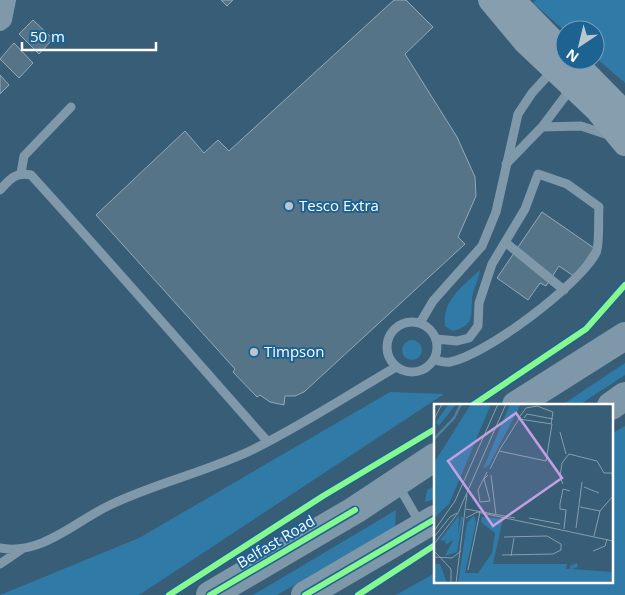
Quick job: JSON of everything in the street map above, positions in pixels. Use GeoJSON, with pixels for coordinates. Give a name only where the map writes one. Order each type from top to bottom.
{"type":"FeatureCollection","features":[{"type":"Feature","properties":{"kind":"highway"},"geometry":{"type":"LineString","coordinates":[[518,404],[625,336]]}},
{"type":"Feature","properties":{"kind":"highway"},"geometry":{"type":"LineString","coordinates":[[612,405],[625,396]]}},
{"type":"Feature","properties":{"kind":"highway","name":"Belfast Road"},"geometry":{"type":"LineString","coordinates":[[210,595],[355,510],[434,457]]}},
{"type":"Feature","properties":{"kind":"highway"},"geometry":{"type":"LineString","coordinates":[[305,595],[429,524]]}},
{"type":"Feature","properties":{"kind":"street"},"geometry":{"type":"LineString","coordinates":[[0,24],[4,20],[8,0]]}},
{"type":"Feature","properties":{"kind":"street"},"geometry":{"type":"LineString","coordinates":[[490,0],[525,42],[555,59]]}},
{"type":"Feature","properties":{"kind":"street"},"geometry":{"type":"LineString","coordinates":[[513,0],[555,50]]}},
{"type":"Feature","properties":{"kind":"street"},"geometry":{"type":"LineString","coordinates":[[571,70],[597,110],[623,142]]}},
{"type":"Feature","properties":{"kind":"street"},"geometry":{"type":"LineString","coordinates":[[573,70],[625,113]]}},
{"type":"Feature","properties":{"kind":"lane"},"geometry":{"type":"LineString","coordinates":[[420,323],[433,301],[482,246],[496,212],[518,114],[532,93],[563,70]]}},
{"type":"Feature","properties":{"kind":"lane"},"geometry":{"type":"LineString","coordinates":[[506,164],[542,127],[566,70]]}},
{"type":"Feature","properties":{"kind":"lane"},"geometry":{"type":"LineString","coordinates":[[21,174],[24,156],[71,107]]}},
{"type":"Feature","properties":{"kind":"lane"},"geometry":{"type":"LineString","coordinates":[[542,127],[581,126],[623,142]]}},
{"type":"Feature","properties":{"kind":"lane"},"geometry":{"type":"LineString","coordinates":[[0,190],[14,176],[21,174],[30,175],[134,289],[160,323],[268,442]]}},
{"type":"Feature","properties":{"kind":"lane"},"geometry":{"type":"LineString","coordinates":[[435,360],[448,363],[470,356],[514,328],[564,290],[597,252],[599,207],[567,184],[538,174],[525,209],[492,264],[479,303],[478,326],[469,338],[457,340],[436,339]]}},
{"type":"Feature","properties":{"kind":"lane"},"geometry":{"type":"LineString","coordinates":[[505,242],[564,290]]}},
{"type":"Feature","properties":{"kind":"lane"},"geometry":{"type":"LineString","coordinates":[[408,322],[420,323],[431,329],[436,339],[438,346],[435,360],[430,366],[417,373],[402,371],[396,367],[388,353],[389,337],[400,325],[408,322]]}},
{"type":"Feature","properties":{"kind":"lane"},"geometry":{"type":"LineString","coordinates":[[0,548],[22,548],[40,544],[109,505],[141,491],[240,455],[268,442],[396,367]]}},
{"type":"Feature","properties":{"kind":"lane"},"geometry":{"type":"LineString","coordinates":[[396,482],[429,524]]}},
{"type":"Feature","properties":{"kind":"lane"},"geometry":{"type":"LineString","coordinates":[[0,564],[22,548]]}},
{"type":"Feature","properties":{"kind":"shaded area"},"geometry":{"type":"Polygon","coordinates":[[[536,0],[625,0],[625,83],[605,66],[605,20],[555,20],[555,22],[533,3],[536,0]]]}},
{"type":"Feature","properties":{"kind":"shaded area"},"geometry":{"type":"Polygon","coordinates":[[[480,270],[473,293],[471,317],[466,325],[453,331],[445,326],[445,317],[450,301],[460,288],[480,270]]]}},
{"type":"Feature","properties":{"kind":"shaded area"},"geometry":{"type":"Polygon","coordinates":[[[412,340],[419,343],[422,350],[419,357],[412,360],[405,357],[402,350],[405,343],[412,340]]]}},
{"type":"Feature","properties":{"kind":"shaded area"},"geometry":{"type":"Polygon","coordinates":[[[625,363],[625,375],[581,404],[564,404],[625,363]]]}},
{"type":"Feature","properties":{"kind":"shaded area"},"geometry":{"type":"Polygon","coordinates":[[[390,392],[444,394],[139,595],[0,595],[139,538],[390,392]]]}},
{"type":"Feature","properties":{"kind":"shaded area"},"geometry":{"type":"Polygon","coordinates":[[[625,426],[625,595],[396,595],[434,574],[434,582],[612,582],[612,433],[625,426]]]}},
{"type":"Feature","properties":{"kind":"shaded area"},"geometry":{"type":"Polygon","coordinates":[[[434,486],[434,499],[425,502],[427,490],[434,486]]]}},
{"type":"Feature","properties":{"kind":"shaded area"},"geometry":{"type":"Polygon","coordinates":[[[396,510],[395,528],[277,595],[253,595],[396,510]]]}},
{"type":"Feature","properties":{"kind":"building"},"geometry":{"type":"Polygon","coordinates":[[[221,0],[233,0],[227,6],[221,0]]]}},
{"type":"Feature","properties":{"kind":"building","name":"Tesco Extra"},"geometry":{"type":"Polygon","coordinates":[[[394,0],[406,0],[433,27],[405,54],[457,137],[475,177],[476,196],[458,237],[465,244],[304,392],[295,396],[285,396],[284,405],[270,402],[260,395],[257,397],[233,372],[235,369],[96,215],[185,131],[204,153],[218,140],[229,151],[394,0]]]}},
{"type":"Feature","properties":{"kind":"building"},"geometry":{"type":"Polygon","coordinates":[[[33,20],[53,39],[39,54],[19,34],[33,20]]]}},
{"type":"Feature","properties":{"kind":"building"},"geometry":{"type":"Polygon","coordinates":[[[14,43],[33,63],[19,78],[0,59],[14,43]]]}},
{"type":"Feature","properties":{"kind":"building"},"geometry":{"type":"Polygon","coordinates":[[[0,75],[9,85],[0,94],[0,75]]]}},
{"type":"Feature","properties":{"kind":"building"},"geometry":{"type":"Polygon","coordinates":[[[542,212],[594,248],[575,277],[559,266],[546,286],[540,283],[528,300],[497,278],[542,212]]]}},
{"type":"Feature","properties":{"kind":"cycle path"},"geometry":{"type":"LineString","coordinates":[[474,404],[586,329],[625,285]]}},
{"type":"Feature","properties":{"kind":"cycle path"},"geometry":{"type":"LineString","coordinates":[[169,595],[323,496],[434,430]]}},
{"type":"Feature","properties":{"kind":"cycle path"},"geometry":{"type":"LineString","coordinates":[[210,595],[355,510]]}},
{"type":"Feature","properties":{"kind":"cycle path"},"geometry":{"type":"LineString","coordinates":[[305,595],[434,520]]}},
{"type":"Feature","properties":{"kind":"cycle path"},"geometry":{"type":"LineString","coordinates":[[358,595],[434,546]]}},
{"type":"Feature","properties":{"kind":"place","name":"Tesco Extra"},"geometry":{"type":"Point","coordinates":[289,206]}},
{"type":"Feature","properties":{"kind":"place","name":"Timpson"},"geometry":{"type":"Point","coordinates":[254,352]}}]}
